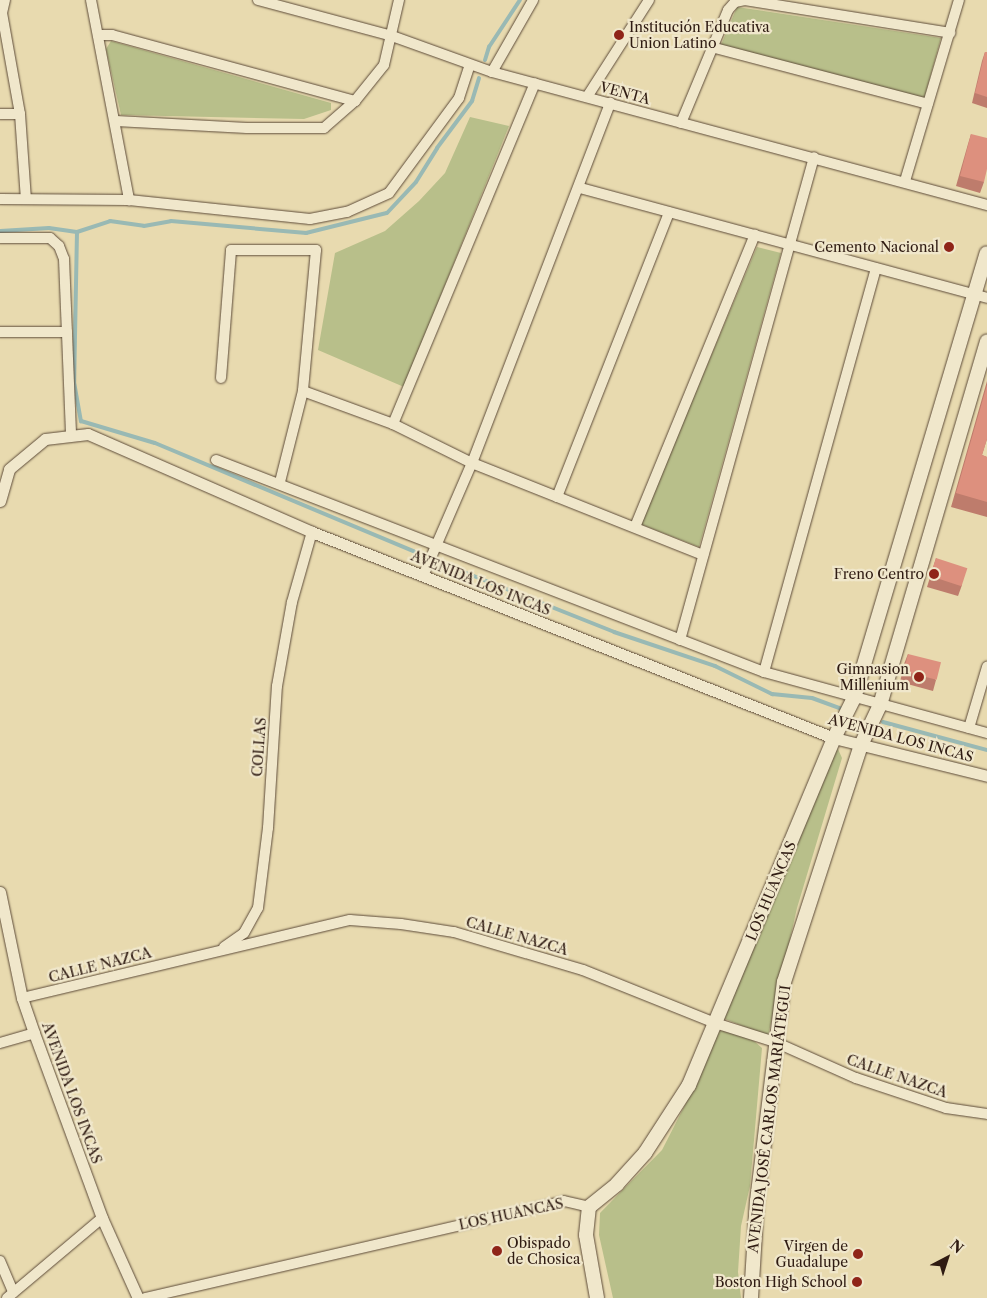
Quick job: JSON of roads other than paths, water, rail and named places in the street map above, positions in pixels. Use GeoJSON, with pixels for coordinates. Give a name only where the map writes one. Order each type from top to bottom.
{"type":"FeatureCollection","features":[{"type":"Feature","properties":{"kind":"main road"},"geometry":{"type":"LineString","coordinates":[[834,738],[854,698],[981,297],[987,253]]}},
{"type":"Feature","properties":{"kind":"main road","name":"AVENIDA JOSÉ CARLOS MARIÁTEGUI"},"geometry":{"type":"LineString","coordinates":[[751,1298],[756,1201],[784,982],[861,745],[880,705],[987,341]]}},
{"type":"Feature","properties":{"kind":"main road","name":"LOS HUANCAS"},"geometry":{"type":"LineString","coordinates":[[589,1207],[628,1171],[669,1120],[689,1085],[834,738]]}},
{"type":"Feature","properties":{"kind":"main road"},"geometry":{"type":"LineString","coordinates":[[589,1207],[586,1235],[597,1298]]}},
{"type":"Feature","properties":{"kind":"street"},"geometry":{"type":"LineString","coordinates":[[5,0],[1,13],[20,114],[26,200]]}},
{"type":"Feature","properties":{"kind":"street"},"geometry":{"type":"LineString","coordinates":[[90,0],[116,121],[129,200]]}},
{"type":"Feature","properties":{"kind":"street","name":"VENTA"},"geometry":{"type":"LineString","coordinates":[[258,0],[392,36],[492,72],[905,181],[987,206]]}},
{"type":"Feature","properties":{"kind":"street"},"geometry":{"type":"LineString","coordinates":[[116,121],[247,128],[324,128],[355,101],[384,65],[399,0]]}},
{"type":"Feature","properties":{"kind":"street"},"geometry":{"type":"LineString","coordinates":[[492,72],[534,0]]}},
{"type":"Feature","properties":{"kind":"street"},"geometry":{"type":"LineString","coordinates":[[587,97],[649,0]]}},
{"type":"Feature","properties":{"kind":"street"},"geometry":{"type":"LineString","coordinates":[[682,122],[715,48],[728,10],[735,2],[745,0],[950,33]]}},
{"type":"Feature","properties":{"kind":"street"},"geometry":{"type":"LineString","coordinates":[[905,181],[959,0]]}},
{"type":"Feature","properties":{"kind":"street"},"geometry":{"type":"LineString","coordinates":[[98,35],[112,35],[355,101]]}},
{"type":"Feature","properties":{"kind":"street"},"geometry":{"type":"LineString","coordinates":[[715,48],[928,104]]}},
{"type":"Feature","properties":{"kind":"street"},"geometry":{"type":"LineString","coordinates":[[0,199],[129,200],[310,219],[347,212],[389,193],[437,132],[459,98],[470,65]]}},
{"type":"Feature","properties":{"kind":"street"},"geometry":{"type":"LineString","coordinates":[[393,424],[535,84]]}},
{"type":"Feature","properties":{"kind":"street"},"geometry":{"type":"LineString","coordinates":[[423,576],[472,463],[580,188],[610,103]]}},
{"type":"Feature","properties":{"kind":"street"},"geometry":{"type":"LineString","coordinates":[[0,114],[20,114]]}},
{"type":"Feature","properties":{"kind":"street"},"geometry":{"type":"LineString","coordinates":[[680,640],[792,245],[814,158]]}},
{"type":"Feature","properties":{"kind":"street"},"geometry":{"type":"LineString","coordinates":[[580,188],[981,297]]}},
{"type":"Feature","properties":{"kind":"street"},"geometry":{"type":"LineString","coordinates":[[557,497],[669,212]]}},
{"type":"Feature","properties":{"kind":"street"},"geometry":{"type":"LineString","coordinates":[[635,527],[755,235]]}},
{"type":"Feature","properties":{"kind":"street"},"geometry":{"type":"LineString","coordinates":[[0,238],[50,238],[59,246],[64,259],[71,434]]}},
{"type":"Feature","properties":{"kind":"street"},"geometry":{"type":"LineString","coordinates":[[221,378],[231,250],[316,250],[303,391],[280,482]]}},
{"type":"Feature","properties":{"kind":"street"},"geometry":{"type":"LineString","coordinates":[[764,672],[876,268]]}},
{"type":"Feature","properties":{"kind":"street"},"geometry":{"type":"LineString","coordinates":[[0,332],[67,332]]}},
{"type":"Feature","properties":{"kind":"street"},"geometry":{"type":"LineString","coordinates":[[303,391],[393,424],[472,463],[703,555]]}},
{"type":"Feature","properties":{"kind":"street","name":"AVENIDA LOS INCAS"},"geometry":{"type":"LineString","coordinates":[[0,500],[10,469],[45,439],[71,434],[88,434],[143,455],[312,532],[834,738],[987,776]]}},
{"type":"Feature","properties":{"kind":"street"},"geometry":{"type":"LineString","coordinates":[[216,460],[280,482],[764,672],[987,733]]}},
{"type":"Feature","properties":{"kind":"street","name":"COLLAS"},"geometry":{"type":"LineString","coordinates":[[219,950],[244,933],[258,908],[268,828],[277,686],[292,602],[312,532]]}},
{"type":"Feature","properties":{"kind":"street"},"geometry":{"type":"LineString","coordinates":[[969,728],[987,667]]}},
{"type":"Feature","properties":{"kind":"street","name":"AVENIDA LOS INCAS"},"geometry":{"type":"LineString","coordinates":[[0,892],[22,998],[102,1218],[138,1298]]}},
{"type":"Feature","properties":{"kind":"street","name":"CALLE NAZCA"},"geometry":{"type":"LineString","coordinates":[[22,998],[350,920],[401,924],[454,932],[583,970],[715,1023],[775,1042],[856,1078],[946,1108],[987,1114]]}},
{"type":"Feature","properties":{"kind":"street"},"geometry":{"type":"LineString","coordinates":[[0,1042],[34,1032]]}},
{"type":"Feature","properties":{"kind":"street","name":"LOS HUANCAS"},"geometry":{"type":"LineString","coordinates":[[144,1298],[564,1201],[589,1207]]}},
{"type":"Feature","properties":{"kind":"street"},"geometry":{"type":"LineString","coordinates":[[0,1261],[10,1295],[102,1218]]}},
{"type":"Feature","properties":{"kind":"waterway"},"geometry":{"type":"LineString","coordinates":[[485,60],[489,47],[520,0]]}},
{"type":"Feature","properties":{"kind":"waterway"},"geometry":{"type":"LineString","coordinates":[[0,231],[49,228],[77,232],[110,221],[144,226],[171,221],[306,233],[387,213],[416,182],[437,148],[472,101],[479,78]]}},
{"type":"Feature","properties":{"kind":"waterway"},"geometry":{"type":"LineString","coordinates":[[77,232],[74,382],[81,421],[155,443],[427,557]]}},
{"type":"Feature","properties":{"kind":"waterway"},"geometry":{"type":"LineString","coordinates":[[436,561],[614,632],[715,666],[772,694],[812,698],[843,709]]}},
{"type":"Feature","properties":{"kind":"waterway"},"geometry":{"type":"LineString","coordinates":[[883,722],[987,750]]}},
{"type":"Feature","properties":{"kind":"place","name":"Institución Educativa Union Latino"},"geometry":{"type":"Point","coordinates":[619,35]}},
{"type":"Feature","properties":{"kind":"place","name":"Cemento Nacional"},"geometry":{"type":"Point","coordinates":[949,247]}},
{"type":"Feature","properties":{"kind":"place","name":"Freno Centro"},"geometry":{"type":"Point","coordinates":[934,574]}},
{"type":"Feature","properties":{"kind":"place","name":"Gimnasion Millenium"},"geometry":{"type":"Point","coordinates":[919,677]}},
{"type":"Feature","properties":{"kind":"place","name":"Obispado de Chosica"},"geometry":{"type":"Point","coordinates":[497,1251]}},
{"type":"Feature","properties":{"kind":"place","name":"Virgen de Guadalupe"},"geometry":{"type":"Point","coordinates":[858,1254]}},
{"type":"Feature","properties":{"kind":"place","name":"Boston High School"},"geometry":{"type":"Point","coordinates":[857,1282]}}]}
